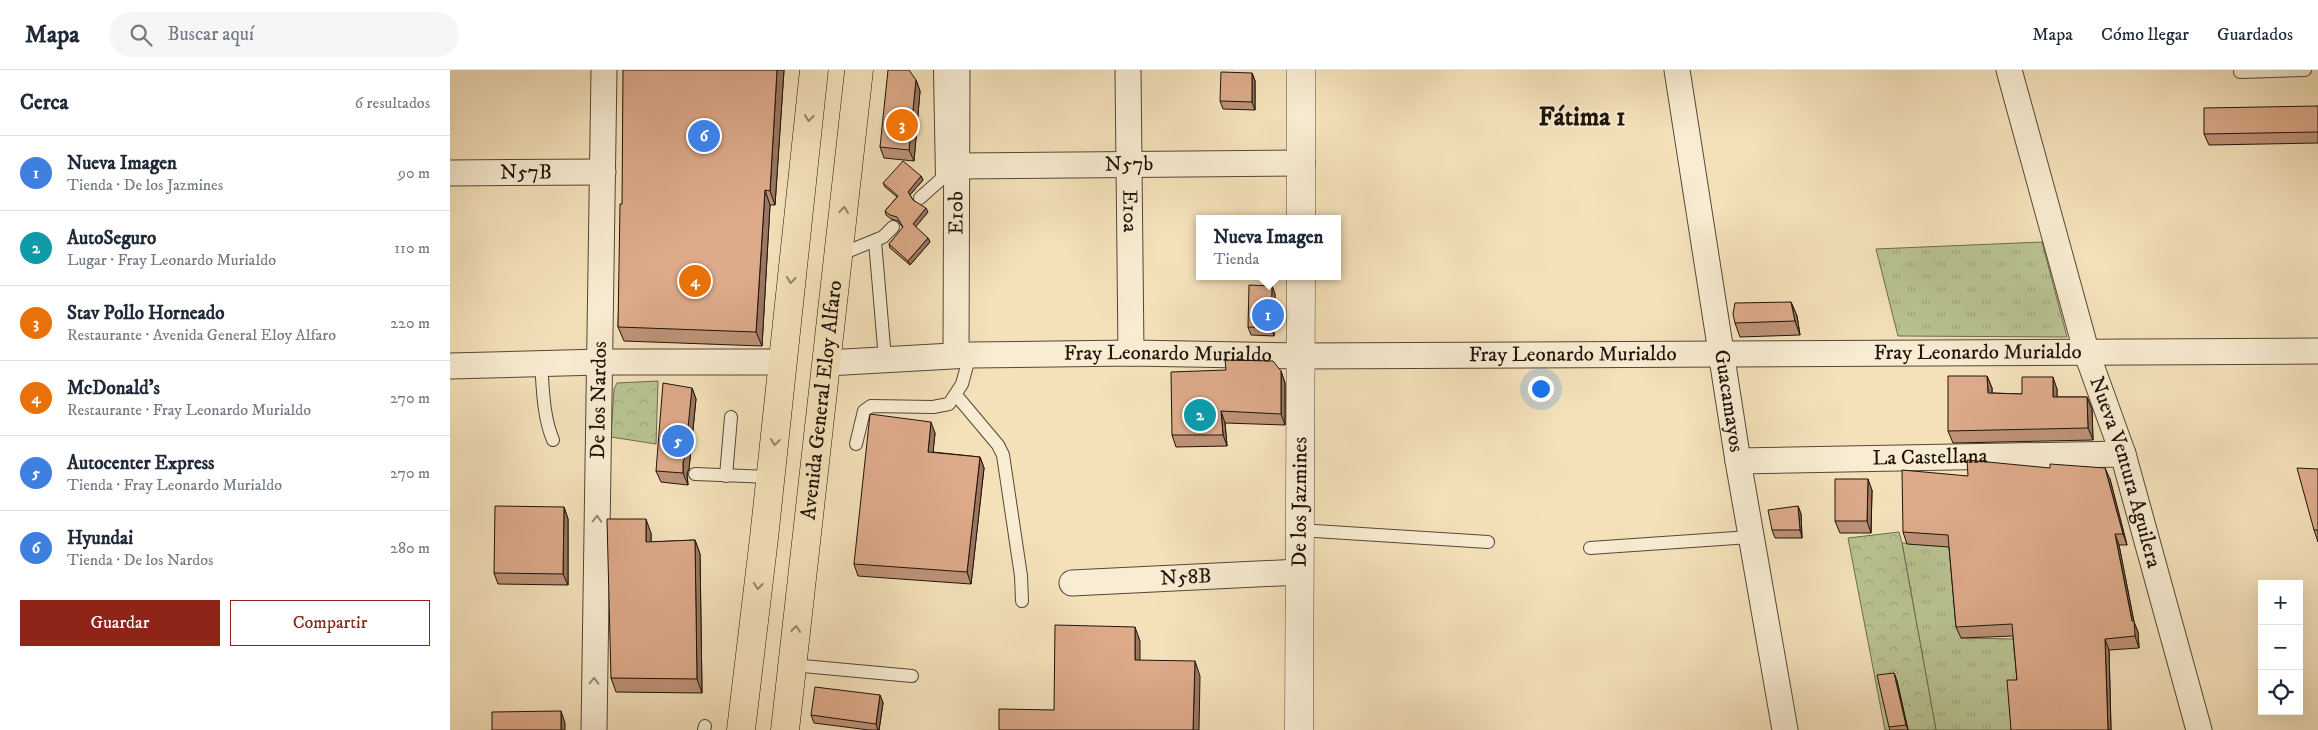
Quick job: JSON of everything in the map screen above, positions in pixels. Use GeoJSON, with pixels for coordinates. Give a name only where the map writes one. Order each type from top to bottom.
{"type":"FeatureCollection","features":[{"type":"Feature","properties":{"kind":"main road","name":"Avenida General Eloy Alfaro"},"geometry":{"type":"LineString","coordinates":[[741,730],[771,477],[814,70]]}},
{"type":"Feature","properties":{"kind":"main road","name":"Avenida General Eloy Alfaro"},"geometry":{"type":"LineString","coordinates":[[785,730],[859,70]]}},
{"type":"Feature","properties":{"kind":"street","name":"De los Nardos"},"geometry":{"type":"LineString","coordinates":[[594,730],[604,70]]}},
{"type":"Feature","properties":{"kind":"street","name":"E10a"},"geometry":{"type":"LineString","coordinates":[[1128,70],[1131,353]]}},
{"type":"Feature","properties":{"kind":"street"},"geometry":{"type":"LineString","coordinates":[[1302,70],[1302,215]]}},
{"type":"Feature","properties":{"kind":"street","name":"Guacamayos"},"geometry":{"type":"LineString","coordinates":[[1677,70],[1750,537],[1785,730]]}},
{"type":"Feature","properties":{"kind":"street","name":"Nueva Ventura Aguilera"},"geometry":{"type":"LineString","coordinates":[[2008,70],[2087,354],[2123,454],[2200,730]]}},
{"type":"Feature","properties":{"kind":"street","name":"E10b"},"geometry":{"type":"LineString","coordinates":[[950,73],[950,172],[963,355]]}},
{"type":"Feature","properties":{"kind":"street","name":"N57b"},"geometry":{"type":"LineString","coordinates":[[950,172],[1130,165],[1302,162]]}},
{"type":"Feature","properties":{"kind":"street","name":"N57B"},"geometry":{"type":"LineString","coordinates":[[450,174],[603,172]]}},
{"type":"Feature","properties":{"kind":"street","name":"De los Jazmines"},"geometry":{"type":"LineString","coordinates":[[1299,730],[1301,280]]}},
{"type":"Feature","properties":{"kind":"street","name":"Fray Leonardo Murialdo"},"geometry":{"type":"LineString","coordinates":[[827,363],[963,355],[1131,353],[1300,356],[1720,353],[2087,354],[2318,351]]}},
{"type":"Feature","properties":{"kind":"street"},"geometry":{"type":"LineString","coordinates":[[450,366],[600,362],[783,362]]}},
{"type":"Feature","properties":{"kind":"street","name":"La Castellana"},"geometry":{"type":"LineString","coordinates":[[1738,461],[2123,454]]}},
{"type":"Feature","properties":{"kind":"street","name":"N58B"},"geometry":{"type":"LineString","coordinates":[[1072,583],[1300,572]]}},
{"type":"Feature","properties":{"kind":"lane"},"geometry":{"type":"LineString","coordinates":[[2240,72],[2305,70]]}},
{"type":"Feature","properties":{"kind":"lane"},"geometry":{"type":"LineString","coordinates":[[920,198],[950,172]]}},
{"type":"Feature","properties":{"kind":"lane"},"geometry":{"type":"LineString","coordinates":[[839,256],[883,237],[893,227]]}},
{"type":"Feature","properties":{"kind":"lane"},"geometry":{"type":"LineString","coordinates":[[875,241],[885,359]]}},
{"type":"Feature","properties":{"kind":"lane"},"geometry":{"type":"LineString","coordinates":[[856,444],[864,411],[870,406],[933,407],[949,404],[962,384],[963,355]]}},
{"type":"Feature","properties":{"kind":"lane"},"geometry":{"type":"LineString","coordinates":[[541,363],[544,401],[549,430],[553,440]]}},
{"type":"Feature","properties":{"kind":"lane"},"geometry":{"type":"LineString","coordinates":[[956,395],[998,445],[1003,455],[1021,576],[1022,602]]}},
{"type":"Feature","properties":{"kind":"lane"},"geometry":{"type":"LineString","coordinates":[[726,476],[731,417]]}},
{"type":"Feature","properties":{"kind":"lane"},"geometry":{"type":"LineString","coordinates":[[695,474],[771,477]]}},
{"type":"Feature","properties":{"kind":"lane"},"geometry":{"type":"LineString","coordinates":[[1299,530],[1488,542]]}},
{"type":"Feature","properties":{"kind":"lane"},"geometry":{"type":"LineString","coordinates":[[1590,548],[1750,537]]}},
{"type":"Feature","properties":{"kind":"lane"},"geometry":{"type":"LineString","coordinates":[[792,666],[912,676]]}},
{"type":"Feature","properties":{"kind":"green space"},"geometry":{"type":"Polygon","coordinates":[[[2042,242],[2067,337],[1898,336],[1876,249],[2042,242]]]}},
{"type":"Feature","properties":{"kind":"green space"},"geometry":{"type":"Polygon","coordinates":[[[658,381],[656,444],[611,437],[614,389],[617,383],[658,381]]]}},
{"type":"Feature","properties":{"kind":"green space"},"geometry":{"type":"Polygon","coordinates":[[[1899,532],[1936,730],[1885,730],[1848,538],[1899,532]]]}},
{"type":"Feature","properties":{"kind":"green space"},"geometry":{"type":"Polygon","coordinates":[[[1902,543],[1952,544],[1961,638],[2016,639],[2020,691],[2014,730],[1936,730],[1902,543]]]}},
{"type":"Feature","properties":{"kind":"building"},"geometry":{"type":"Polygon","coordinates":[[[623,70],[777,70],[770,191],[765,190],[756,332],[618,327],[620,204],[622,204],[623,70]]]}},
{"type":"Feature","properties":{"kind":"building"},"geometry":{"type":"Polygon","coordinates":[[[888,70],[909,70],[916,80],[909,150],[880,147],[888,70]]]}},
{"type":"Feature","properties":{"kind":"building"},"geometry":{"type":"Polygon","coordinates":[[[1221,72],[1252,73],[1252,102],[1220,101],[1221,72]]]}},
{"type":"Feature","properties":{"kind":"building"},"geometry":{"type":"Polygon","coordinates":[[[2318,106],[2318,132],[2204,134],[2204,108],[2318,106]]]}},
{"type":"Feature","properties":{"kind":"building"},"geometry":{"type":"Polygon","coordinates":[[[903,161],[921,176],[908,192],[913,200],[926,208],[913,224],[928,238],[908,261],[889,244],[903,227],[897,217],[885,211],[898,196],[883,183],[903,161]]]}},
{"type":"Feature","properties":{"kind":"building"},"geometry":{"type":"Polygon","coordinates":[[[1249,285],[1272,286],[1271,328],[1248,327],[1249,285]]]}},
{"type":"Feature","properties":{"kind":"building"},"geometry":{"type":"Polygon","coordinates":[[[1791,302],[1795,321],[1735,323],[1733,314],[1735,303],[1791,302]]]}},
{"type":"Feature","properties":{"kind":"building"},"geometry":{"type":"Polygon","coordinates":[[[1225,360],[1273,361],[1281,371],[1281,414],[1221,411],[1223,435],[1172,435],[1171,372],[1226,370],[1225,360]]]}},
{"type":"Feature","properties":{"kind":"building"},"geometry":{"type":"Polygon","coordinates":[[[1948,376],[1987,376],[1988,393],[2022,394],[2022,377],[2053,377],[2053,397],[2087,397],[2088,428],[1948,431],[1948,376]]]}},
{"type":"Feature","properties":{"kind":"building"},"geometry":{"type":"Polygon","coordinates":[[[663,383],[692,388],[683,473],[656,471],[663,383]]]}},
{"type":"Feature","properties":{"kind":"building"},"geometry":{"type":"Polygon","coordinates":[[[870,414],[931,422],[928,452],[980,457],[967,572],[854,564],[870,414]]]}},
{"type":"Feature","properties":{"kind":"building"},"geometry":{"type":"Polygon","coordinates":[[[1967,460],[2050,468],[2050,464],[2105,468],[2123,534],[2115,534],[2132,621],[2134,621],[2135,636],[2105,639],[2108,730],[2011,730],[2007,680],[2017,680],[2012,624],[1956,627],[1948,535],[1903,532],[1902,470],[1968,476],[1967,460]]]}},
{"type":"Feature","properties":{"kind":"building"},"geometry":{"type":"Polygon","coordinates":[[[2297,468],[2318,469],[2318,530],[2314,530],[2297,468]]]}},
{"type":"Feature","properties":{"kind":"building"},"geometry":{"type":"Polygon","coordinates":[[[1835,479],[1868,479],[1867,521],[1835,521],[1835,479]]]}},
{"type":"Feature","properties":{"kind":"building"},"geometry":{"type":"Polygon","coordinates":[[[495,506],[564,507],[563,574],[494,573],[495,506]]]}},
{"type":"Feature","properties":{"kind":"building"},"geometry":{"type":"Polygon","coordinates":[[[1798,506],[1800,530],[1772,530],[1768,510],[1798,506]]]}},
{"type":"Feature","properties":{"kind":"building"},"geometry":{"type":"Polygon","coordinates":[[[607,519],[646,519],[646,542],[695,540],[697,679],[611,678],[607,519]]]}},
{"type":"Feature","properties":{"kind":"building"},"geometry":{"type":"Polygon","coordinates":[[[1055,625],[1135,627],[1135,660],[1195,661],[1193,730],[999,730],[999,709],[1054,710],[1055,625]]]}},
{"type":"Feature","properties":{"kind":"building"},"geometry":{"type":"Polygon","coordinates":[[[1894,673],[1906,725],[1889,727],[1877,675],[1894,673]]]}},
{"type":"Feature","properties":{"kind":"building"},"geometry":{"type":"Polygon","coordinates":[[[815,687],[880,695],[876,724],[811,715],[815,687]]]}},
{"type":"Feature","properties":{"kind":"building"},"geometry":{"type":"Polygon","coordinates":[[[561,711],[561,730],[492,730],[492,712],[561,711]]]}},
{"type":"Feature","properties":{"kind":"place","name":"Stav Pollo Horneado"},"geometry":{"type":"Point","coordinates":[902,125]}},
{"type":"Feature","properties":{"kind":"place","name":"Hyundai"},"geometry":{"type":"Point","coordinates":[704,136]}},
{"type":"Feature","properties":{"kind":"place","name":"McDonald's"},"geometry":{"type":"Point","coordinates":[695,281]}},
{"type":"Feature","properties":{"kind":"place","name":"Nueva Imagen"},"geometry":{"type":"Point","coordinates":[1268,315]}},
{"type":"Feature","properties":{"kind":"place","name":"AutoSeguro"},"geometry":{"type":"Point","coordinates":[1200,415]}},
{"type":"Feature","properties":{"kind":"place","name":"Autocenter Express"},"geometry":{"type":"Point","coordinates":[678,441]}},
{"type":"Feature","properties":{"kind":"district","name":"Fátima 1"},"geometry":{"type":"Point","coordinates":[1582,117]}}]}
